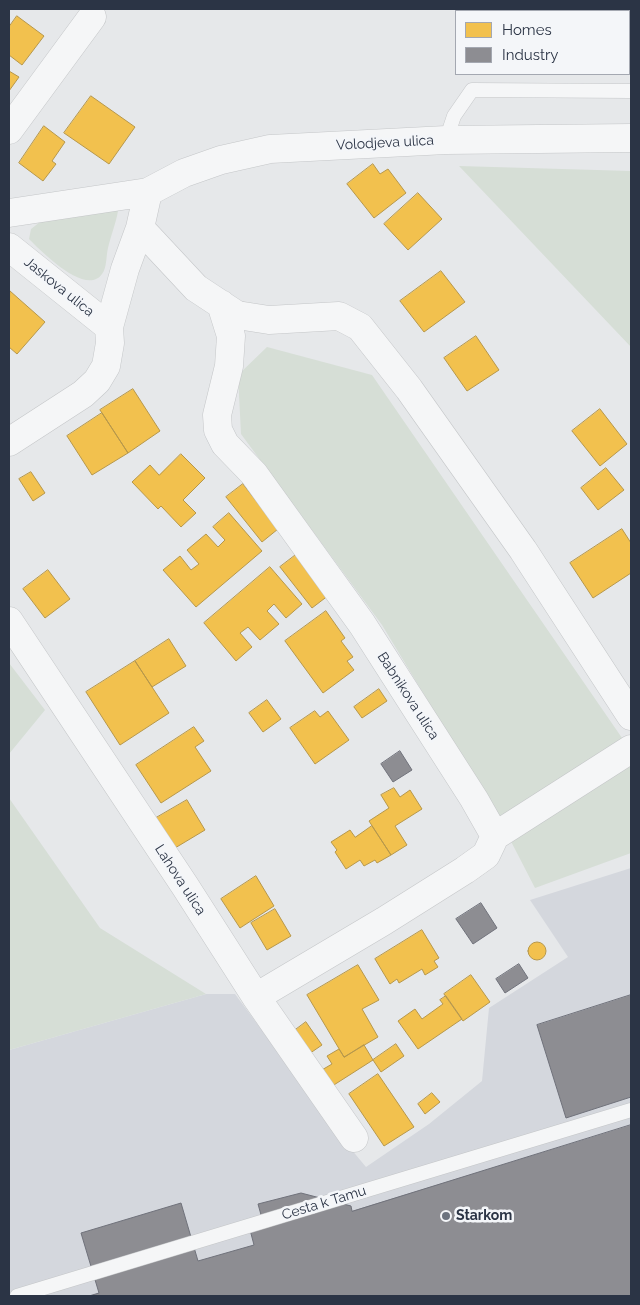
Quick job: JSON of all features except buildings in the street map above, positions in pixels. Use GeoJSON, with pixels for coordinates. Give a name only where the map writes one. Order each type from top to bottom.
{"type":"FeatureCollection","features":[{"type":"Feature","properties":{"kind":"street"},"geometry":{"type":"LineString","coordinates":[[9,130],[92,17]]}},
{"type":"Feature","properties":{"kind":"street","name":"Volodjeva ulica"},"geometry":{"type":"LineString","coordinates":[[9,213],[148,192],[184,173],[203,166],[270,149],[446,140],[631,138]]}},
{"type":"Feature","properties":{"kind":"street"},"geometry":{"type":"LineString","coordinates":[[9,442],[83,394],[97,381],[106,366],[110,343],[109,327],[140,228],[148,192]]}},
{"type":"Feature","properties":{"kind":"street"},"geometry":{"type":"LineString","coordinates":[[140,228],[196,288],[237,315],[269,320],[339,316],[360,327],[409,389],[523,550],[631,716]]}},
{"type":"Feature","properties":{"kind":"street","name":"Jaskova ulica"},"geometry":{"type":"LineString","coordinates":[[9,247],[109,327]]}},
{"type":"Feature","properties":{"kind":"street","name":"Babnikova ulica"},"geometry":{"type":"LineString","coordinates":[[221,304],[231,336],[229,366],[217,415],[218,430],[225,444],[254,474],[362,624],[474,799],[495,836]]}},
{"type":"Feature","properties":{"kind":"street","name":"Lahova ulica"},"geometry":{"type":"LineString","coordinates":[[9,621],[185,886],[256,997],[354,1138]]}},
{"type":"Feature","properties":{"kind":"street"},"geometry":{"type":"LineString","coordinates":[[256,997],[384,921],[465,870],[486,855],[495,836],[631,749]]}},
{"type":"Feature","properties":{"kind":"lane"},"geometry":{"type":"LineString","coordinates":[[446,140],[454,116],[472,90],[631,91]]}},
{"type":"Feature","properties":{"kind":"lane","name":"Cesta k Tamu"},"geometry":{"type":"LineString","coordinates":[[16,1296],[631,1110]]}},
{"type":"Feature","properties":{"kind":"shaded area"},"geometry":{"type":"Polygon","coordinates":[[[459,166],[631,171],[631,347],[459,166]]]}},
{"type":"Feature","properties":{"kind":"shaded area"},"geometry":{"type":"Polygon","coordinates":[[[113,204],[118,211],[108,248],[106,265],[102,274],[95,280],[86,280],[64,270],[29,239],[31,229],[40,222],[113,204]]]}},
{"type":"Feature","properties":{"kind":"shaded area"},"geometry":{"type":"Polygon","coordinates":[[[267,347],[372,375],[631,751],[631,853],[535,888],[501,822],[382,625],[241,434],[238,375],[267,347]]]}},
{"type":"Feature","properties":{"kind":"shaded area"},"geometry":{"type":"Polygon","coordinates":[[[9,663],[45,710],[9,754],[9,663]]]}},
{"type":"Feature","properties":{"kind":"shaded area"},"geometry":{"type":"Polygon","coordinates":[[[9,798],[100,928],[206,994],[9,1050],[9,798]]]}},
{"type":"Feature","properties":{"kind":"shaded area"},"geometry":{"type":"Polygon","coordinates":[[[631,868],[631,1296],[9,1296],[9,1050],[206,994],[235,994],[341,1137],[366,1167],[429,1124],[482,1081],[489,1008],[568,957],[530,900],[631,868]]]}},
{"type":"Feature","properties":{"kind":"place","name":"Starkom"},"geometry":{"type":"Point","coordinates":[446,1216]}}]}
